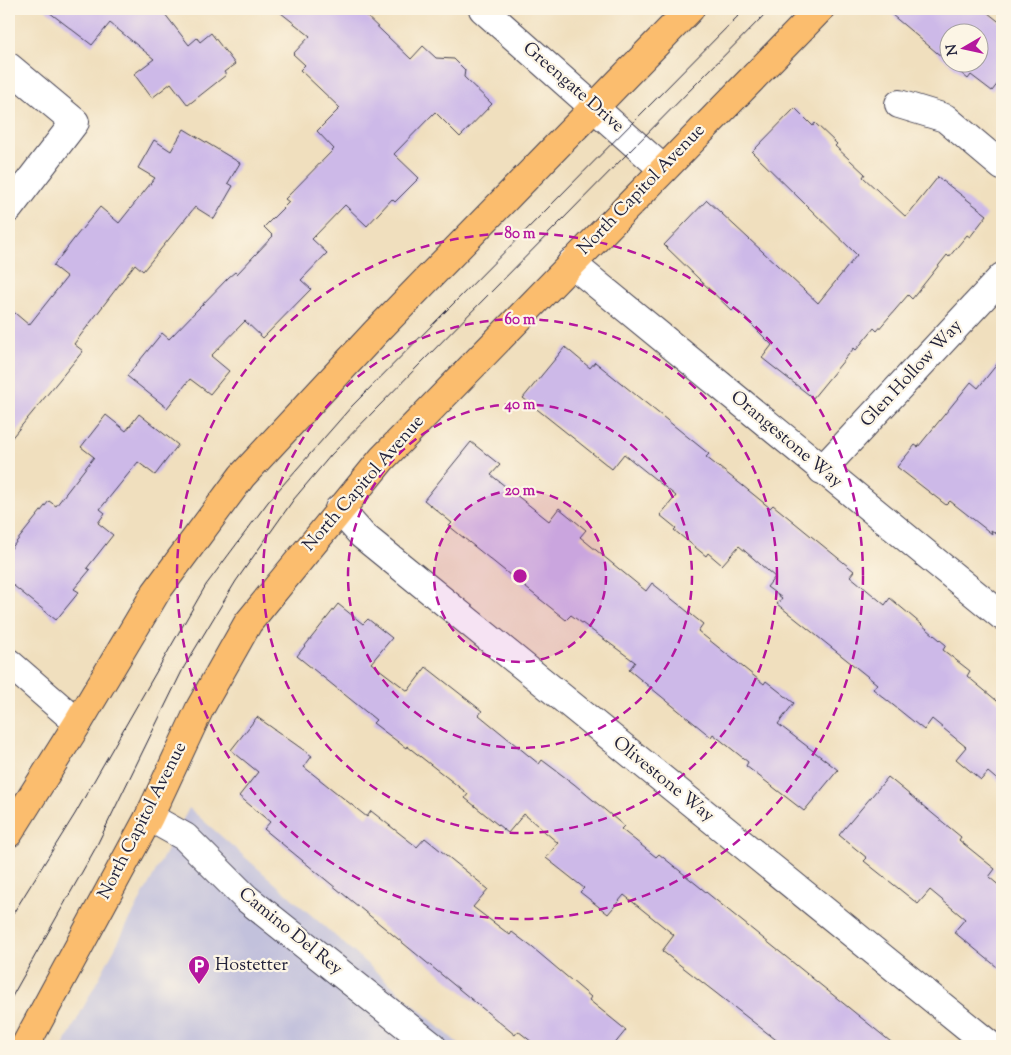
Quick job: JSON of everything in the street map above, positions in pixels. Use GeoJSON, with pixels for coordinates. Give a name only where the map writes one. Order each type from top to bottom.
{"type":"FeatureCollection","features":[{"type":"Feature","properties":{"kind":"main road"},"geometry":{"type":"LineString","coordinates":[[9,833],[78,723],[156,592],[242,476],[376,332],[690,9]]}},
{"type":"Feature","properties":{"kind":"main road","name":"North Capitol Avenue"},"geometry":{"type":"LineString","coordinates":[[25,1046],[148,817],[200,708],[248,623],[339,509],[382,459],[662,168],[820,9]]}},
{"type":"Feature","properties":{"kind":"street","name":"Greengate Drive"},"geometry":{"type":"LineString","coordinates":[[483,9],[662,168]]}},
{"type":"Feature","properties":{"kind":"street"},"geometry":{"type":"LineString","coordinates":[[9,67],[75,122],[9,208]]}},
{"type":"Feature","properties":{"kind":"street"},"geometry":{"type":"LineString","coordinates":[[899,104],[945,118],[1002,166]]}},
{"type":"Feature","properties":{"kind":"street","name":"Orangestone Way"},"geometry":{"type":"LineString","coordinates":[[571,263],[1002,616]]}},
{"type":"Feature","properties":{"kind":"street","name":"Glen Hollow Way"},"geometry":{"type":"LineString","coordinates":[[822,470],[1002,277]]}},
{"type":"Feature","properties":{"kind":"street","name":"Olivestone Way"},"geometry":{"type":"LineString","coordinates":[[339,509],[362,535],[991,1046]]}},
{"type":"Feature","properties":{"kind":"street"},"geometry":{"type":"LineString","coordinates":[[9,662],[78,723]]}},
{"type":"Feature","properties":{"kind":"street","name":"Camino Del Rey"},"geometry":{"type":"LineString","coordinates":[[148,817],[185,837],[246,898],[432,1046]]}},
{"type":"Feature","properties":{"kind":"shaded area"},"geometry":{"type":"Polygon","coordinates":[[[189,808],[461,1046],[63,1046],[189,808]]]}},
{"type":"Feature","properties":{"kind":"building"},"geometry":{"type":"Polygon","coordinates":[[[45,9],[161,9],[189,45],[197,38],[200,42],[211,33],[235,64],[224,72],[226,75],[188,105],[171,83],[152,98],[134,74],[154,59],[110,23],[92,45],[45,9]]]}},
{"type":"Feature","properties":{"kind":"building"},"geometry":{"type":"Polygon","coordinates":[[[276,9],[359,9],[411,59],[423,46],[436,58],[454,59],[465,70],[464,77],[492,104],[460,137],[435,112],[394,154],[419,178],[395,202],[392,199],[367,226],[345,205],[312,239],[327,253],[301,280],[311,289],[263,338],[245,321],[211,356],[229,371],[210,394],[190,379],[167,408],[127,376],[162,333],[169,339],[229,277],[235,272],[237,274],[273,236],[264,227],[289,202],[285,199],[334,149],[317,131],[340,108],[300,70],[305,65],[293,54],[310,36],[276,9]]]}},
{"type":"Feature","properties":{"kind":"building"},"geometry":{"type":"Polygon","coordinates":[[[885,9],[983,9],[1002,24],[1002,78],[992,91],[971,75],[968,79],[960,72],[988,72],[988,22],[938,22],[938,54],[885,9]]]}},
{"type":"Feature","properties":{"kind":"building"},"geometry":{"type":"Polygon","coordinates":[[[795,108],[813,126],[815,123],[837,144],[835,146],[865,174],[863,177],[906,217],[938,177],[987,215],[970,237],[967,235],[949,257],[947,255],[912,299],[908,295],[877,331],[874,328],[856,350],[854,348],[813,398],[762,358],[772,345],[735,308],[732,311],[664,245],[707,200],[818,303],[857,255],[752,152],[795,108]]]}},
{"type":"Feature","properties":{"kind":"building"},"geometry":{"type":"Polygon","coordinates":[[[184,129],[240,163],[228,183],[233,186],[214,219],[195,207],[143,271],[135,264],[74,344],[83,351],[9,441],[9,308],[29,325],[67,277],[53,266],[77,235],[100,207],[119,223],[155,178],[138,168],[154,140],[171,151],[184,129]]]}},
{"type":"Feature","properties":{"kind":"building"},"geometry":{"type":"Polygon","coordinates":[[[565,347],[590,368],[595,362],[709,454],[706,457],[770,508],[773,505],[854,571],[850,576],[885,605],[890,598],[946,645],[943,650],[970,671],[967,676],[1002,705],[1002,784],[988,772],[981,780],[956,759],[966,747],[932,719],[924,730],[873,689],[877,684],[777,604],[782,598],[767,587],[775,577],[739,546],[722,565],[708,553],[706,556],[674,530],[676,528],[660,515],[676,496],[624,454],[612,469],[523,398],[565,347]]]}},
{"type":"Feature","properties":{"kind":"building"},"geometry":{"type":"Polygon","coordinates":[[[1002,358],[1002,538],[991,530],[992,534],[950,501],[946,505],[897,467],[915,445],[918,447],[971,382],[978,388],[1002,358]]]}},
{"type":"Feature","properties":{"kind":"building"},"geometry":{"type":"Polygon","coordinates":[[[139,414],[178,445],[155,475],[138,462],[100,509],[105,513],[98,523],[113,535],[87,568],[90,570],[74,589],[79,592],[56,620],[9,582],[9,551],[49,501],[56,506],[94,457],[81,447],[106,415],[126,431],[139,414]]]}},
{"type":"Feature","properties":{"kind":"building"},"geometry":{"type":"Polygon","coordinates":[[[471,442],[500,465],[491,475],[549,521],[559,508],[586,530],[580,537],[646,591],[652,583],[703,624],[698,631],[764,684],[766,681],[794,703],[778,724],[838,770],[804,811],[746,766],[748,762],[713,734],[711,737],[629,670],[635,662],[571,615],[566,620],[449,526],[452,523],[424,500],[471,442]]]}},
{"type":"Feature","properties":{"kind":"building"},"geometry":{"type":"Polygon","coordinates":[[[338,604],[363,624],[368,619],[392,638],[371,663],[408,691],[426,667],[482,711],[479,715],[539,764],[542,760],[574,784],[624,826],[621,829],[656,857],[659,854],[896,1046],[784,1046],[662,951],[674,935],[624,895],[608,914],[580,892],[584,888],[546,858],[558,843],[524,814],[508,833],[465,798],[468,794],[407,746],[406,748],[373,723],[376,720],[297,656],[338,604]]]}},
{"type":"Feature","properties":{"kind":"building"},"geometry":{"type":"Polygon","coordinates":[[[257,717],[312,756],[304,767],[367,817],[371,811],[417,847],[425,838],[488,889],[473,907],[510,935],[512,932],[533,948],[591,997],[589,1000],[626,1030],[613,1046],[537,1046],[518,1031],[515,1035],[264,829],[270,822],[239,796],[258,772],[231,750],[257,717]]]}},
{"type":"Feature","properties":{"kind":"building"},"geometry":{"type":"Polygon","coordinates":[[[888,777],[961,837],[959,840],[995,869],[989,877],[1002,888],[1002,971],[954,932],[965,919],[930,890],[918,904],[864,861],[867,858],[839,835],[888,777]]]}},
{"type":"Feature","properties":{"kind":"tram line"},"geometry":{"type":"LineString","coordinates":[[9,920],[75,814],[206,585],[268,502],[352,406],[745,9]]}},
{"type":"Feature","properties":{"kind":"tram line"},"geometry":{"type":"LineString","coordinates":[[9,1002],[95,849],[184,667],[236,581],[294,499],[331,455],[770,9]]}},
{"type":"Feature","properties":{"kind":"place","name":"Hostetter"},"geometry":{"type":"Point","coordinates":[199,985]}}]}
